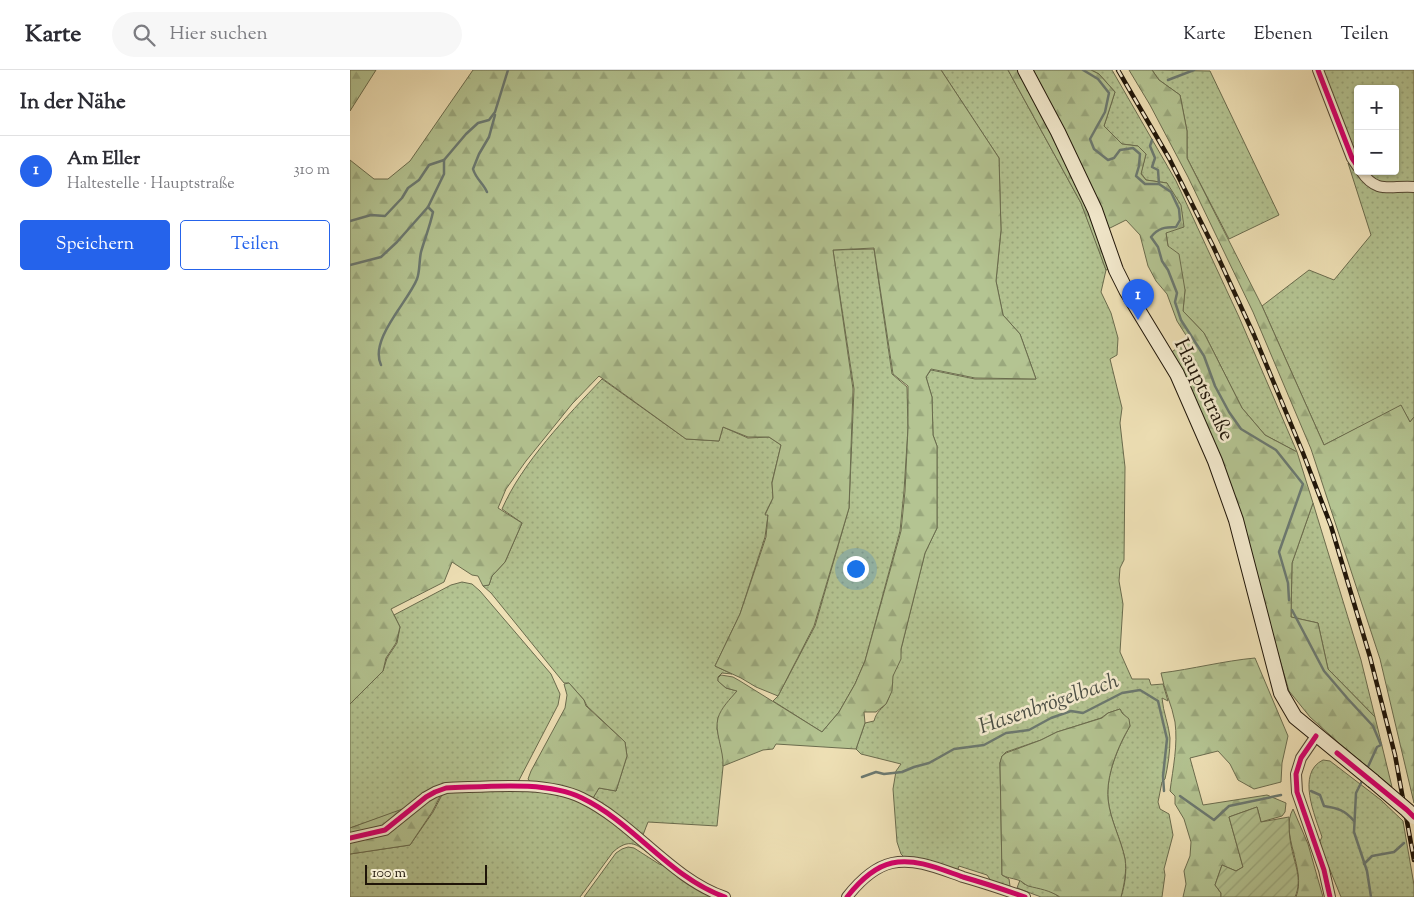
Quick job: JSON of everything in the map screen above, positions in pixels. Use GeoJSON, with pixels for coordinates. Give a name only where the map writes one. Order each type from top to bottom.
{"type":"FeatureCollection","features":[{"type":"Feature","properties":{"kind":"main road","name":"Hauptstraße"},"geometry":{"type":"LineString","coordinates":[[1025,70],[1058,132],[1095,210],[1116,270],[1177,374],[1215,461],[1238,529],[1281,693],[1296,717],[1316,736],[1414,817]]}},
{"type":"Feature","properties":{"kind":"street"},"geometry":{"type":"LineString","coordinates":[[1318,70],[1354,161]]}},
{"type":"Feature","properties":{"kind":"street"},"geometry":{"type":"LineString","coordinates":[[1364,175],[1378,187],[1390,189],[1414,187]]}},
{"type":"Feature","properties":{"kind":"street"},"geometry":{"type":"LineString","coordinates":[[1316,736],[1301,758],[1296,774],[1297,792],[1324,870],[1330,897]]}},
{"type":"Feature","properties":{"kind":"street"},"geometry":{"type":"LineString","coordinates":[[350,838],[385,830],[426,797],[446,788],[522,786],[552,789],[581,797],[602,810],[690,879],[711,892],[725,897]]}},
{"type":"Feature","properties":{"kind":"street"},"geometry":{"type":"LineString","coordinates":[[847,897],[855,886],[875,870],[890,863],[902,862],[921,863],[1026,897]]}},
{"type":"Feature","properties":{"kind":"green space"},"geometry":{"type":"Polygon","coordinates":[[[350,70],[376,70],[350,111],[350,70]]]}},
{"type":"Feature","properties":{"kind":"green space"},"geometry":{"type":"Polygon","coordinates":[[[473,70],[941,70],[999,158],[1001,230],[996,281],[1003,315],[1020,334],[1036,379],[975,378],[931,369],[926,377],[932,397],[933,435],[937,446],[937,528],[925,553],[901,649],[901,659],[893,676],[892,691],[886,704],[876,712],[864,712],[865,723],[856,749],[776,744],[773,749],[763,750],[723,766],[717,723],[723,707],[737,691],[726,688],[718,681],[718,678],[721,675],[733,677],[822,732],[839,712],[855,684],[865,661],[901,531],[908,428],[908,386],[893,374],[874,248],[833,250],[853,389],[849,508],[814,626],[778,696],[715,666],[740,614],[766,537],[768,515],[765,515],[773,498],[772,483],[781,445],[769,437],[748,437],[723,427],[719,441],[686,439],[599,376],[572,404],[506,489],[498,508],[522,523],[505,562],[492,576],[489,585],[483,586],[478,576],[472,575],[452,562],[444,582],[391,609],[400,627],[396,643],[386,658],[383,671],[350,704],[350,160],[374,179],[388,179],[410,161],[473,70]]]}},
{"type":"Feature","properties":{"kind":"green space"},"geometry":{"type":"Polygon","coordinates":[[[941,70],[1008,70],[1081,203],[1106,270],[1101,292],[1111,313],[1118,338],[1117,355],[1110,359],[1122,408],[1120,423],[1125,467],[1124,560],[1120,568],[1119,581],[1123,604],[1120,652],[1132,679],[1149,679],[1151,685],[1163,684],[1168,701],[1162,698],[1169,733],[1169,759],[1158,802],[1160,809],[1169,814],[1173,835],[1164,869],[1162,897],[1121,897],[1124,888],[1126,864],[1108,799],[1109,780],[1114,761],[1130,726],[1120,709],[1108,713],[1101,718],[1057,732],[1041,740],[1006,752],[1002,756],[1000,763],[1002,875],[1009,879],[1010,886],[991,881],[987,875],[959,866],[957,872],[905,858],[901,854],[897,842],[893,789],[896,771],[901,764],[861,754],[856,749],[865,723],[874,721],[889,698],[893,675],[900,656],[925,553],[937,528],[937,446],[933,435],[932,397],[926,377],[931,370],[975,379],[1036,379],[1020,334],[1003,315],[996,281],[1001,231],[999,158],[941,70]]]}},
{"type":"Feature","properties":{"kind":"green space"},"geometry":{"type":"Polygon","coordinates":[[[1008,70],[1091,70],[1099,74],[1115,92],[1104,126],[1122,144],[1138,146],[1146,154],[1141,174],[1146,180],[1167,183],[1181,205],[1184,227],[1166,233],[1168,246],[1179,254],[1185,290],[1183,311],[1204,333],[1242,408],[1265,435],[1297,452],[1313,503],[1292,563],[1291,617],[1318,623],[1328,669],[1375,717],[1392,787],[1310,717],[1289,691],[1277,650],[1266,652],[1232,519],[1163,358],[1189,340],[1177,321],[1167,294],[1156,281],[1148,266],[1140,235],[1126,220],[1108,229],[1118,266],[1106,270],[1081,203],[1008,70]]]}},
{"type":"Feature","properties":{"kind":"green space"},"geometry":{"type":"Polygon","coordinates":[[[1091,70],[1112,70],[1176,181],[1239,317],[1297,452],[1265,435],[1242,408],[1204,333],[1183,311],[1185,290],[1168,246],[1166,233],[1167,183],[1146,180],[1141,173],[1146,154],[1138,146],[1122,144],[1104,126],[1115,92],[1099,74],[1091,70]]]}},
{"type":"Feature","properties":{"kind":"green space"},"geometry":{"type":"Polygon","coordinates":[[[1129,70],[1152,70],[1159,80],[1180,95],[1187,131],[1187,158],[1262,306],[1324,445],[1401,405],[1410,422],[1414,417],[1414,803],[1380,659],[1311,449],[1253,312],[1188,177],[1129,70]]]}},
{"type":"Feature","properties":{"kind":"green space"},"geometry":{"type":"Polygon","coordinates":[[[1152,70],[1210,71],[1279,215],[1229,239],[1187,158],[1187,131],[1180,95],[1159,80],[1152,70]]]}},
{"type":"Feature","properties":{"kind":"green space"},"geometry":{"type":"Polygon","coordinates":[[[1322,70],[1414,70],[1414,417],[1410,422],[1401,406],[1324,445],[1262,306],[1309,270],[1334,280],[1371,235],[1348,163],[1354,170],[1322,70]]]}},
{"type":"Feature","properties":{"kind":"green space"},"geometry":{"type":"Polygon","coordinates":[[[874,249],[892,374],[907,387],[908,428],[900,531],[865,661],[855,684],[839,712],[822,732],[773,701],[778,696],[815,626],[849,508],[854,389],[833,250],[874,249]]]}},
{"type":"Feature","properties":{"kind":"green space"},"geometry":{"type":"Polygon","coordinates":[[[602,379],[686,439],[719,441],[723,427],[748,438],[769,437],[781,445],[772,482],[773,498],[765,514],[768,515],[765,537],[740,614],[715,666],[732,674],[722,673],[718,677],[718,681],[726,688],[737,691],[718,718],[717,729],[724,757],[717,826],[648,822],[643,835],[593,798],[599,788],[616,791],[627,756],[625,742],[587,706],[569,683],[564,683],[491,593],[483,586],[489,585],[492,576],[505,562],[522,523],[502,509],[521,474],[574,408],[602,379]]]}},
{"type":"Feature","properties":{"kind":"green space"},"geometry":{"type":"Polygon","coordinates":[[[1313,503],[1361,660],[1375,717],[1328,669],[1318,623],[1291,617],[1292,563],[1313,503]]]}},
{"type":"Feature","properties":{"kind":"green space"},"geometry":{"type":"Polygon","coordinates":[[[462,582],[472,584],[480,591],[551,674],[560,694],[558,705],[517,784],[424,795],[417,797],[411,805],[399,811],[350,828],[350,704],[383,671],[387,658],[397,643],[400,627],[394,615],[451,585],[462,582]]]}},
{"type":"Feature","properties":{"kind":"green space"},"geometry":{"type":"Polygon","coordinates":[[[1255,658],[1288,736],[1282,763],[1281,782],[1254,789],[1238,780],[1230,764],[1218,751],[1190,758],[1203,805],[1267,795],[1286,803],[1285,812],[1282,816],[1261,822],[1257,807],[1229,817],[1243,867],[1236,871],[1222,865],[1215,885],[1221,893],[1221,897],[1183,897],[1186,884],[1184,871],[1190,856],[1191,842],[1184,819],[1175,804],[1175,796],[1170,791],[1176,731],[1174,716],[1161,673],[1255,658]]]}},
{"type":"Feature","properties":{"kind":"green space"},"geometry":{"type":"Polygon","coordinates":[[[569,683],[584,700],[586,706],[625,742],[627,756],[616,791],[599,788],[593,798],[584,794],[532,784],[528,779],[565,708],[567,695],[564,684],[569,683]]]}},
{"type":"Feature","properties":{"kind":"green space"},"geometry":{"type":"Polygon","coordinates":[[[1120,709],[1129,719],[1130,726],[1121,742],[1114,761],[1109,780],[1108,799],[1126,864],[1121,897],[1060,897],[1002,875],[1000,763],[1002,756],[1057,732],[1102,718],[1108,713],[1120,709]]]}},
{"type":"Feature","properties":{"kind":"green space"},"geometry":{"type":"Polygon","coordinates":[[[1323,760],[1330,761],[1381,800],[1403,821],[1414,885],[1414,897],[1341,897],[1319,843],[1322,837],[1310,796],[1310,775],[1315,766],[1323,760]]]}},
{"type":"Feature","properties":{"kind":"green space"},"geometry":{"type":"Polygon","coordinates":[[[522,790],[564,797],[589,806],[621,827],[658,860],[636,845],[626,844],[613,852],[580,897],[350,897],[350,854],[410,845],[433,812],[442,795],[448,792],[522,790]]]}},
{"type":"Feature","properties":{"kind":"green space"},"geometry":{"type":"Polygon","coordinates":[[[441,795],[410,845],[350,854],[350,828],[441,795]]]}},
{"type":"Feature","properties":{"kind":"green space"},"geometry":{"type":"Polygon","coordinates":[[[1257,807],[1261,822],[1289,817],[1290,842],[1298,877],[1295,897],[1221,897],[1221,893],[1215,885],[1222,865],[1236,871],[1243,867],[1229,817],[1257,807]]]}},
{"type":"Feature","properties":{"kind":"green space"},"geometry":{"type":"Polygon","coordinates":[[[1293,809],[1308,844],[1323,897],[1296,897],[1298,875],[1289,829],[1293,809]]]}},
{"type":"Feature","properties":{"kind":"green space"},"geometry":{"type":"Polygon","coordinates":[[[628,847],[634,848],[659,864],[670,868],[714,897],[584,897],[616,853],[628,847]]]}},
{"type":"Feature","properties":{"kind":"green space"},"geometry":{"type":"Polygon","coordinates":[[[1020,880],[1024,884],[1051,891],[1059,897],[1041,897],[1017,888],[1020,880]]]}},
{"type":"Feature","properties":{"kind":"waterway"},"geometry":{"type":"LineString","coordinates":[[350,265],[381,257],[428,207],[444,174],[444,160],[466,134],[478,123],[489,120],[495,112],[508,70]]}},
{"type":"Feature","properties":{"kind":"waterway"},"geometry":{"type":"LineString","coordinates":[[1083,70],[1098,79],[1109,93],[1105,112],[1090,139],[1094,149],[1108,160],[1114,158],[1120,150],[1133,148],[1140,154],[1136,176],[1145,184],[1159,184],[1171,192],[1179,209],[1180,220],[1176,227],[1162,229],[1151,237],[1158,247],[1162,261],[1168,270],[1177,293],[1175,302],[1181,320],[1204,356],[1215,386],[1241,429],[1276,450],[1303,484],[1279,552],[1288,583],[1289,600]]}},
{"type":"Feature","properties":{"kind":"waterway"},"geometry":{"type":"LineString","coordinates":[[1168,80],[1194,70]]}},
{"type":"Feature","properties":{"kind":"waterway"},"geometry":{"type":"LineString","coordinates":[[487,192],[473,169],[489,137],[495,115]]}},
{"type":"Feature","properties":{"kind":"waterway"},"geometry":{"type":"LineString","coordinates":[[1152,140],[1150,146],[1155,158],[1152,167],[1158,170],[1159,184]]}},
{"type":"Feature","properties":{"kind":"waterway"},"geometry":{"type":"LineString","coordinates":[[350,221],[371,215],[385,216],[402,198],[408,188],[419,180],[429,165],[444,160]]}},
{"type":"Feature","properties":{"kind":"waterway"},"geometry":{"type":"LineString","coordinates":[[381,365],[379,355],[380,344],[391,321],[418,276],[421,252],[433,212],[428,207]]}},
{"type":"Feature","properties":{"kind":"waterway"},"geometry":{"type":"LineString","coordinates":[[1292,610],[1324,671],[1373,726],[1381,745],[1377,747],[1367,769]]}},
{"type":"Feature","properties":{"kind":"waterway","name":"Hasenbrögelbach"},"geometry":{"type":"LineString","coordinates":[[862,777],[876,772],[884,774],[902,772],[929,763],[954,749],[984,745],[1006,733],[1029,730],[1051,718],[1071,711],[1083,713],[1122,693],[1140,690],[1158,701],[1167,739],[1163,776],[1164,791]]}},
{"type":"Feature","properties":{"kind":"waterway"},"geometry":{"type":"LineString","coordinates":[[1363,779],[1356,793],[1354,832],[1367,871],[1371,897]]}},
{"type":"Feature","properties":{"kind":"waterway","name":"Hasenbrögelbach"},"geometry":{"type":"LineString","coordinates":[[1311,791],[1320,795],[1324,806],[1340,810],[1354,821]]}},
{"type":"Feature","properties":{"kind":"waterway","name":"Hasenbrögelbach"},"geometry":{"type":"LineString","coordinates":[[1180,796],[1214,820],[1229,806],[1281,795]]}},
{"type":"Feature","properties":{"kind":"waterway"},"geometry":{"type":"LineString","coordinates":[[1364,864],[1372,856],[1394,852],[1404,843]]}},
{"type":"Feature","properties":{"kind":"railway"},"geometry":{"type":"LineString","coordinates":[[1118,70],[1169,158],[1213,246],[1254,335],[1331,526],[1370,657],[1395,755],[1414,860]]}},
{"type":"Feature","properties":{"kind":"cycle path"},"geometry":{"type":"LineString","coordinates":[[1318,70],[1354,161]]}},
{"type":"Feature","properties":{"kind":"cycle path"},"geometry":{"type":"LineString","coordinates":[[1316,736],[1301,758],[1296,774],[1297,792],[1324,870],[1330,897]]}},
{"type":"Feature","properties":{"kind":"cycle path"},"geometry":{"type":"LineString","coordinates":[[1337,753],[1414,817]]}},
{"type":"Feature","properties":{"kind":"cycle path"},"geometry":{"type":"LineString","coordinates":[[350,838],[385,830],[426,797],[446,788],[515,786],[551,789],[567,792],[601,809],[619,821],[687,877],[725,897]]}},
{"type":"Feature","properties":{"kind":"cycle path"},"geometry":{"type":"LineString","coordinates":[[847,897],[861,881],[879,868],[901,862],[928,865],[1025,897]]}},
{"type":"Feature","properties":{"kind":"place","name":"Am Eller"},"geometry":{"type":"Point","coordinates":[1138,320]}}]}
